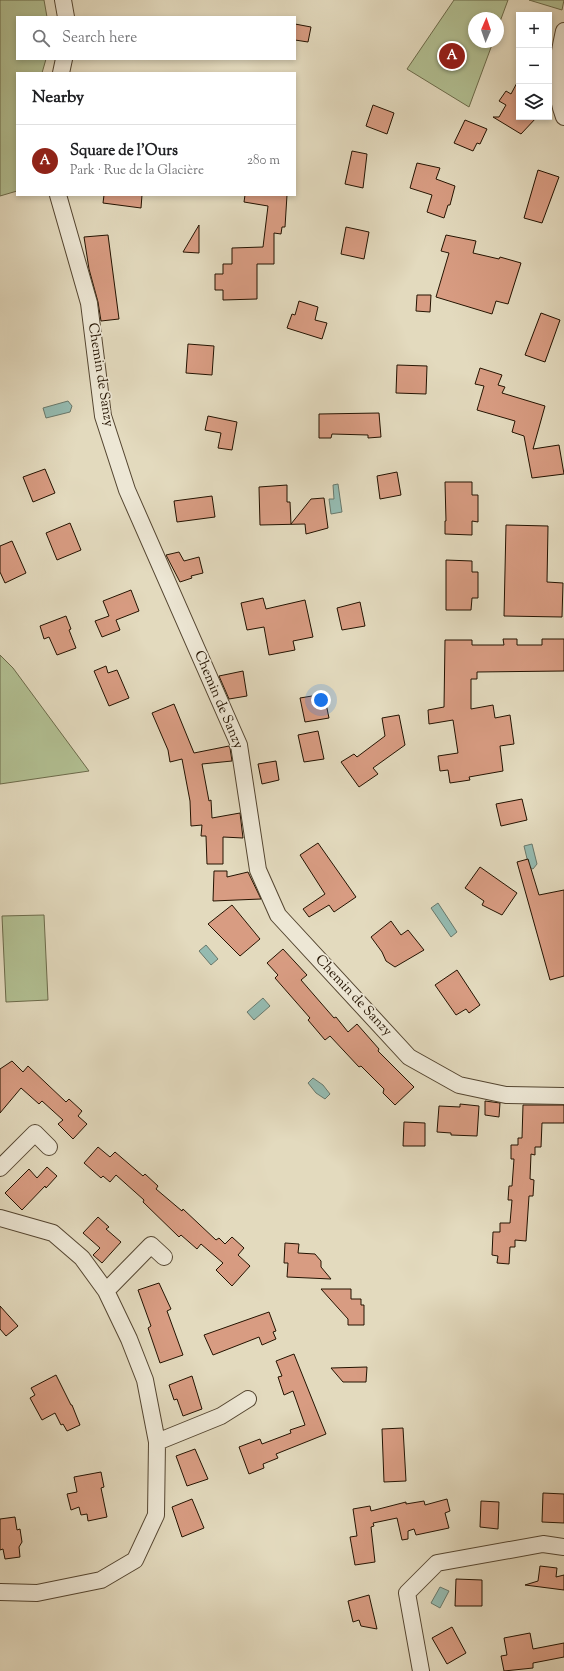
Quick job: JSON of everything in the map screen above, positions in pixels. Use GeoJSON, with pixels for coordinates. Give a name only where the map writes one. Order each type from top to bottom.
{"type":"FeatureCollection","features":[{"type":"Feature","properties":{"kind":"street"},"geometry":{"type":"LineString","coordinates":[[62,0],[66,16]]}},
{"type":"Feature","properties":{"kind":"street"},"geometry":{"type":"LineString","coordinates":[[564,32],[557,59],[560,105],[564,117]]}},
{"type":"Feature","properties":{"kind":"street"},"geometry":{"type":"LineString","coordinates":[[61,72],[64,60]]}},
{"type":"Feature","properties":{"kind":"street","name":"Chemin de Sanzy"},"geometry":{"type":"LineString","coordinates":[[58,196],[89,303],[105,423],[127,490],[240,745],[258,870],[278,915],[409,1057],[459,1085],[506,1095],[564,1096]]}},
{"type":"Feature","properties":{"kind":"street"},"geometry":{"type":"LineString","coordinates":[[0,1168],[36,1133],[49,1147]]}},
{"type":"Feature","properties":{"kind":"street"},"geometry":{"type":"LineString","coordinates":[[0,1218],[54,1233],[82,1258],[106,1291],[129,1339],[145,1380],[157,1442],[156,1515],[135,1560],[101,1580],[37,1593],[0,1592]]}},
{"type":"Feature","properties":{"kind":"street"},"geometry":{"type":"LineString","coordinates":[[106,1291],[151,1244],[164,1257]]}},
{"type":"Feature","properties":{"kind":"street"},"geometry":{"type":"LineString","coordinates":[[157,1442],[221,1416],[248,1399]]}},
{"type":"Feature","properties":{"kind":"street"},"geometry":{"type":"LineString","coordinates":[[421,1671],[407,1593],[437,1563],[544,1544],[564,1547]]}},
{"type":"Feature","properties":{"kind":"green space"},"geometry":{"type":"Polygon","coordinates":[[[0,0],[44,0],[47,16],[16,16],[16,60],[46,60],[42,72],[16,72],[16,191],[0,196],[0,0]]]}},
{"type":"Feature","properties":{"kind":"green space"},"geometry":{"type":"Polygon","coordinates":[[[454,0],[508,0],[504,12],[468,12],[468,48],[491,48],[469,107],[407,69],[454,0]]]}},
{"type":"Feature","properties":{"kind":"green space"},"geometry":{"type":"Polygon","coordinates":[[[529,0],[564,0],[562,10],[529,0]]]}},
{"type":"Feature","properties":{"kind":"green space"},"geometry":{"type":"Polygon","coordinates":[[[0,655],[13,668],[89,771],[0,784],[0,655]]]}},
{"type":"Feature","properties":{"kind":"green space"},"geometry":{"type":"Polygon","coordinates":[[[44,915],[48,1000],[6,1002],[2,916],[44,915]]]}},
{"type":"Feature","properties":{"kind":"water"},"geometry":{"type":"Polygon","coordinates":[[[68,401],[72,406],[70,412],[46,418],[43,408],[68,401]]]}},
{"type":"Feature","properties":{"kind":"water"},"geometry":{"type":"Polygon","coordinates":[[[338,484],[342,512],[331,514],[329,499],[334,499],[333,485],[338,484]]]}},
{"type":"Feature","properties":{"kind":"water"},"geometry":{"type":"Polygon","coordinates":[[[532,844],[537,864],[533,869],[529,867],[524,846],[532,844]]]}},
{"type":"Feature","properties":{"kind":"water"},"geometry":{"type":"Polygon","coordinates":[[[438,903],[457,932],[451,937],[431,908],[438,903]]]}},
{"type":"Feature","properties":{"kind":"water"},"geometry":{"type":"Polygon","coordinates":[[[206,945],[218,959],[211,965],[199,951],[206,945]]]}},
{"type":"Feature","properties":{"kind":"water"},"geometry":{"type":"Polygon","coordinates":[[[263,998],[270,1006],[254,1020],[247,1012],[263,998]]]}},
{"type":"Feature","properties":{"kind":"water"},"geometry":{"type":"Polygon","coordinates":[[[313,1078],[323,1085],[330,1094],[325,1099],[316,1093],[308,1083],[313,1078]]]}},
{"type":"Feature","properties":{"kind":"water"},"geometry":{"type":"Polygon","coordinates":[[[440,1587],[449,1591],[440,1608],[431,1603],[440,1587]]]}},
{"type":"Feature","properties":{"kind":"building"},"geometry":{"type":"Polygon","coordinates":[[[296,24],[311,27],[308,42],[296,40],[296,24]]]}},
{"type":"Feature","properties":{"kind":"building"},"geometry":{"type":"Polygon","coordinates":[[[516,85],[516,120],[534,120],[521,134],[493,117],[499,117],[506,105],[499,101],[506,91],[511,94],[516,85]]]}},
{"type":"Feature","properties":{"kind":"building"},"geometry":{"type":"Polygon","coordinates":[[[373,105],[394,113],[387,134],[366,126],[373,105]]]}},
{"type":"Feature","properties":{"kind":"building"},"geometry":{"type":"Polygon","coordinates":[[[465,120],[487,129],[480,144],[477,143],[473,151],[454,143],[465,120]]]}},
{"type":"Feature","properties":{"kind":"building"},"geometry":{"type":"Polygon","coordinates":[[[352,151],[367,154],[363,188],[345,184],[352,151]]]}},
{"type":"Feature","properties":{"kind":"building"},"geometry":{"type":"Polygon","coordinates":[[[417,163],[440,168],[436,179],[455,186],[450,205],[448,205],[444,218],[427,212],[432,195],[410,188],[417,163]]]}},
{"type":"Feature","properties":{"kind":"building"},"geometry":{"type":"Polygon","coordinates":[[[538,170],[559,177],[542,223],[524,218],[538,170]]]}},
{"type":"Feature","properties":{"kind":"building"},"geometry":{"type":"Polygon","coordinates":[[[104,196],[142,196],[141,208],[103,203],[104,196]]]}},
{"type":"Feature","properties":{"kind":"building"},"geometry":{"type":"Polygon","coordinates":[[[245,196],[287,196],[285,227],[282,227],[281,234],[274,233],[274,264],[257,264],[257,299],[223,300],[223,290],[215,290],[215,274],[223,274],[223,264],[232,264],[232,248],[263,247],[268,206],[244,202],[245,196]]]}},
{"type":"Feature","properties":{"kind":"building"},"geometry":{"type":"Polygon","coordinates":[[[199,225],[199,253],[183,252],[199,225]]]}},
{"type":"Feature","properties":{"kind":"building"},"geometry":{"type":"Polygon","coordinates":[[[346,227],[369,232],[364,259],[341,254],[346,227]]]}},
{"type":"Feature","properties":{"kind":"building"},"geometry":{"type":"Polygon","coordinates":[[[108,235],[119,319],[101,321],[98,302],[89,269],[84,237],[108,235]]]}},
{"type":"Feature","properties":{"kind":"building"},"geometry":{"type":"Polygon","coordinates":[[[446,235],[476,241],[473,253],[499,259],[500,257],[521,263],[508,304],[496,301],[492,314],[436,297],[449,253],[441,251],[446,235]]]}},
{"type":"Feature","properties":{"kind":"building"},"geometry":{"type":"Polygon","coordinates":[[[417,295],[431,295],[430,312],[416,311],[417,295]]]}},
{"type":"Feature","properties":{"kind":"building"},"geometry":{"type":"Polygon","coordinates":[[[299,301],[318,307],[315,320],[327,323],[322,339],[287,328],[292,314],[295,315],[299,301]]]}},
{"type":"Feature","properties":{"kind":"building"},"geometry":{"type":"Polygon","coordinates":[[[541,313],[560,320],[545,362],[525,355],[541,313]]]}},
{"type":"Feature","properties":{"kind":"building"},"geometry":{"type":"Polygon","coordinates":[[[188,344],[214,346],[212,375],[186,373],[188,344]]]}},
{"type":"Feature","properties":{"kind":"building"},"geometry":{"type":"Polygon","coordinates":[[[397,365],[427,366],[426,394],[396,393],[397,365]]]}},
{"type":"Feature","properties":{"kind":"building"},"geometry":{"type":"Polygon","coordinates":[[[480,368],[502,375],[498,385],[505,387],[502,393],[545,406],[533,449],[559,445],[564,474],[532,478],[524,436],[512,432],[515,421],[477,410],[484,386],[475,384],[480,368]]]}},
{"type":"Feature","properties":{"kind":"building"},"geometry":{"type":"Polygon","coordinates":[[[379,413],[381,437],[368,438],[368,435],[332,434],[331,438],[319,438],[319,414],[379,413]]]}},
{"type":"Feature","properties":{"kind":"building"},"geometry":{"type":"Polygon","coordinates":[[[208,416],[237,422],[232,450],[218,448],[221,433],[205,430],[208,416]]]}},
{"type":"Feature","properties":{"kind":"building"},"geometry":{"type":"Polygon","coordinates":[[[45,469],[55,493],[33,502],[23,477],[45,469]]]}},
{"type":"Feature","properties":{"kind":"building"},"geometry":{"type":"Polygon","coordinates":[[[397,472],[401,495],[380,499],[377,476],[397,472]]]}},
{"type":"Feature","properties":{"kind":"building"},"geometry":{"type":"Polygon","coordinates":[[[445,482],[472,482],[472,495],[478,495],[478,522],[472,521],[472,535],[445,534],[445,482]]]}},
{"type":"Feature","properties":{"kind":"building"},"geometry":{"type":"Polygon","coordinates":[[[287,485],[287,502],[290,502],[291,524],[311,499],[324,498],[328,528],[306,534],[305,524],[260,525],[259,487],[287,485]]]}},
{"type":"Feature","properties":{"kind":"building"},"geometry":{"type":"Polygon","coordinates":[[[212,496],[215,517],[177,522],[174,501],[212,496]]]}},
{"type":"Feature","properties":{"kind":"building"},"geometry":{"type":"Polygon","coordinates":[[[70,523],[81,550],[57,560],[46,533],[70,523]]]}},
{"type":"Feature","properties":{"kind":"building"},"geometry":{"type":"Polygon","coordinates":[[[506,525],[548,526],[547,582],[563,583],[562,617],[504,616],[506,525]]]}},
{"type":"Feature","properties":{"kind":"building"},"geometry":{"type":"Polygon","coordinates":[[[12,541],[26,573],[5,583],[0,572],[0,546],[12,541]]]}},
{"type":"Feature","properties":{"kind":"building"},"geometry":{"type":"Polygon","coordinates":[[[179,552],[184,561],[199,557],[203,573],[191,576],[192,578],[180,582],[166,555],[179,552]]]}},
{"type":"Feature","properties":{"kind":"building"},"geometry":{"type":"Polygon","coordinates":[[[446,560],[472,561],[472,572],[478,572],[478,598],[472,598],[471,610],[446,610],[446,560]]]}},
{"type":"Feature","properties":{"kind":"building"},"geometry":{"type":"Polygon","coordinates":[[[131,590],[139,611],[116,620],[120,630],[102,637],[95,621],[109,616],[103,601],[131,590]]]}},
{"type":"Feature","properties":{"kind":"building"},"geometry":{"type":"Polygon","coordinates":[[[263,598],[266,609],[305,600],[313,637],[293,641],[295,650],[269,655],[264,627],[247,630],[241,603],[263,598]]]}},
{"type":"Feature","properties":{"kind":"building"},"geometry":{"type":"Polygon","coordinates":[[[360,602],[365,626],[342,630],[337,608],[360,602]]]}},
{"type":"Feature","properties":{"kind":"building"},"geometry":{"type":"Polygon","coordinates":[[[66,616],[71,629],[69,630],[76,648],[57,655],[49,637],[44,639],[40,626],[66,616]]]}},
{"type":"Feature","properties":{"kind":"building"},"geometry":{"type":"Polygon","coordinates":[[[503,639],[517,639],[517,645],[542,645],[542,639],[564,639],[564,671],[477,672],[477,679],[471,679],[471,709],[493,705],[495,718],[510,715],[514,744],[500,746],[503,771],[469,777],[470,780],[450,783],[448,770],[440,771],[438,756],[458,753],[453,720],[429,724],[428,710],[444,707],[445,640],[472,640],[472,645],[504,645],[503,639]]]}},
{"type":"Feature","properties":{"kind":"building"},"geometry":{"type":"Polygon","coordinates":[[[106,666],[108,673],[117,670],[129,698],[109,706],[94,671],[106,666]]]}},
{"type":"Feature","properties":{"kind":"building"},"geometry":{"type":"Polygon","coordinates":[[[243,671],[247,696],[229,699],[219,676],[243,671]]]}},
{"type":"Feature","properties":{"kind":"building"},"geometry":{"type":"Polygon","coordinates":[[[324,694],[329,718],[305,722],[300,698],[324,694]]]}},
{"type":"Feature","properties":{"kind":"building"},"geometry":{"type":"Polygon","coordinates":[[[174,704],[194,753],[229,746],[230,748],[232,761],[202,764],[209,801],[211,800],[212,818],[240,813],[243,838],[223,837],[223,864],[207,864],[206,836],[201,836],[202,825],[191,826],[190,801],[182,759],[170,762],[168,750],[152,713],[174,704]]]}},
{"type":"Feature","properties":{"kind":"building"},"geometry":{"type":"Polygon","coordinates":[[[399,715],[405,745],[373,768],[378,774],[359,787],[341,762],[354,754],[357,757],[385,736],[382,718],[399,715]]]}},
{"type":"Feature","properties":{"kind":"building"},"geometry":{"type":"Polygon","coordinates":[[[318,731],[324,759],[304,762],[298,735],[318,731]]]}},
{"type":"Feature","properties":{"kind":"building"},"geometry":{"type":"Polygon","coordinates":[[[276,761],[279,780],[262,784],[258,764],[276,761]]]}},
{"type":"Feature","properties":{"kind":"building"},"geometry":{"type":"Polygon","coordinates":[[[522,799],[527,820],[501,826],[496,804],[522,799]]]}},
{"type":"Feature","properties":{"kind":"building"},"geometry":{"type":"Polygon","coordinates":[[[318,843],[356,897],[334,912],[329,905],[309,917],[303,909],[325,894],[300,855],[318,843]]]}},
{"type":"Feature","properties":{"kind":"building"},"geometry":{"type":"Polygon","coordinates":[[[528,859],[539,895],[564,890],[564,976],[550,980],[517,862],[528,859]]]}},
{"type":"Feature","properties":{"kind":"building"},"geometry":{"type":"Polygon","coordinates":[[[480,867],[517,893],[502,915],[482,905],[484,901],[465,888],[480,867]]]}},
{"type":"Feature","properties":{"kind":"building"},"geometry":{"type":"Polygon","coordinates":[[[214,871],[227,871],[227,877],[248,872],[261,899],[213,901],[214,871]]]}},
{"type":"Feature","properties":{"kind":"building"},"geometry":{"type":"Polygon","coordinates":[[[232,905],[260,939],[240,956],[208,924],[232,905]]]}},
{"type":"Feature","properties":{"kind":"building"},"geometry":{"type":"Polygon","coordinates":[[[391,921],[401,935],[408,930],[424,950],[395,967],[386,961],[382,952],[371,937],[391,921]]]}},
{"type":"Feature","properties":{"kind":"building"},"geometry":{"type":"Polygon","coordinates":[[[283,949],[307,975],[301,980],[334,1018],[336,1017],[348,1032],[357,1024],[379,1049],[378,1051],[414,1087],[395,1105],[383,1093],[384,1089],[361,1066],[359,1067],[330,1036],[325,1040],[308,1020],[310,1018],[275,978],[278,975],[267,963],[283,949]]]}},
{"type":"Feature","properties":{"kind":"building"},"geometry":{"type":"Polygon","coordinates":[[[457,970],[480,1005],[469,1013],[466,1009],[456,1015],[435,985],[457,970]]]}},
{"type":"Feature","properties":{"kind":"building"},"geometry":{"type":"Polygon","coordinates":[[[12,1061],[23,1072],[28,1066],[66,1102],[69,1099],[82,1111],[78,1116],[87,1124],[73,1139],[58,1124],[63,1120],[42,1101],[39,1104],[21,1088],[0,1113],[0,1069],[12,1061]]]}},
{"type":"Feature","properties":{"kind":"building"},"geometry":{"type":"Polygon","coordinates":[[[485,1101],[500,1103],[499,1117],[485,1115],[485,1101]]]}},
{"type":"Feature","properties":{"kind":"building"},"geometry":{"type":"Polygon","coordinates":[[[460,1104],[479,1106],[477,1136],[451,1135],[451,1133],[437,1132],[439,1106],[460,1107],[460,1104]]]}},
{"type":"Feature","properties":{"kind":"building"},"geometry":{"type":"Polygon","coordinates":[[[523,1105],[564,1105],[564,1123],[542,1123],[541,1147],[535,1147],[535,1155],[531,1154],[530,1179],[534,1180],[533,1196],[529,1196],[526,1241],[515,1240],[515,1247],[510,1247],[509,1264],[497,1263],[498,1256],[492,1255],[493,1232],[500,1232],[500,1223],[510,1223],[512,1200],[508,1200],[509,1186],[512,1186],[514,1159],[511,1159],[511,1145],[518,1145],[518,1138],[522,1138],[523,1105]]]}},
{"type":"Feature","properties":{"kind":"building"},"geometry":{"type":"Polygon","coordinates":[[[404,1122],[425,1123],[425,1146],[403,1146],[404,1122]]]}},
{"type":"Feature","properties":{"kind":"building"},"geometry":{"type":"Polygon","coordinates":[[[98,1147],[110,1157],[115,1152],[143,1176],[145,1174],[158,1186],[156,1189],[182,1211],[183,1209],[216,1240],[219,1238],[225,1244],[232,1237],[244,1248],[238,1255],[250,1266],[232,1286],[216,1270],[223,1263],[201,1244],[197,1249],[181,1235],[179,1237],[143,1202],[144,1200],[116,1175],[110,1182],[103,1176],[101,1178],[84,1163],[98,1147]]]}},
{"type":"Feature","properties":{"kind":"building"},"geometry":{"type":"Polygon","coordinates":[[[47,1167],[57,1176],[22,1210],[5,1193],[29,1169],[37,1178],[47,1167]]]}},
{"type":"Feature","properties":{"kind":"building"},"geometry":{"type":"Polygon","coordinates":[[[98,1217],[109,1227],[106,1229],[121,1242],[102,1263],[93,1255],[100,1248],[83,1233],[98,1217]]]}},
{"type":"Feature","properties":{"kind":"building"},"geometry":{"type":"Polygon","coordinates":[[[285,1243],[299,1244],[298,1253],[315,1254],[321,1261],[321,1267],[331,1279],[287,1277],[288,1263],[284,1263],[285,1243]]]}},
{"type":"Feature","properties":{"kind":"building"},"geometry":{"type":"Polygon","coordinates":[[[159,1283],[171,1309],[167,1311],[183,1355],[160,1363],[148,1328],[151,1326],[138,1290],[159,1283]]]}},
{"type":"Feature","properties":{"kind":"building"},"geometry":{"type":"Polygon","coordinates":[[[321,1289],[351,1289],[351,1299],[361,1299],[361,1305],[364,1305],[364,1325],[348,1325],[348,1319],[321,1289]]]}},
{"type":"Feature","properties":{"kind":"building"},"geometry":{"type":"Polygon","coordinates":[[[0,1306],[18,1326],[6,1336],[0,1329],[0,1306]]]}},
{"type":"Feature","properties":{"kind":"building"},"geometry":{"type":"Polygon","coordinates":[[[269,1312],[276,1331],[273,1332],[276,1339],[262,1345],[259,1337],[213,1355],[204,1335],[269,1312]]]}},
{"type":"Feature","properties":{"kind":"building"},"geometry":{"type":"Polygon","coordinates":[[[294,1354],[326,1434],[276,1454],[278,1458],[263,1464],[264,1468],[249,1474],[239,1447],[260,1439],[262,1444],[291,1433],[290,1430],[305,1425],[293,1391],[284,1395],[278,1377],[282,1376],[276,1361],[294,1354]]]}},
{"type":"Feature","properties":{"kind":"building"},"geometry":{"type":"Polygon","coordinates":[[[367,1367],[366,1382],[343,1382],[331,1368],[367,1367]]]}},
{"type":"Feature","properties":{"kind":"building"},"geometry":{"type":"Polygon","coordinates":[[[56,1375],[72,1405],[80,1425],[67,1431],[63,1424],[61,1425],[55,1413],[42,1420],[30,1398],[35,1395],[31,1388],[56,1375]]]}},
{"type":"Feature","properties":{"kind":"building"},"geometry":{"type":"Polygon","coordinates":[[[192,1376],[202,1409],[183,1416],[177,1399],[174,1400],[169,1385],[192,1376]]]}},
{"type":"Feature","properties":{"kind":"building"},"geometry":{"type":"Polygon","coordinates":[[[403,1428],[406,1481],[384,1482],[382,1429],[403,1428]]]}},
{"type":"Feature","properties":{"kind":"building"},"geometry":{"type":"Polygon","coordinates":[[[195,1449],[208,1479],[187,1486],[176,1456],[195,1449]]]}},
{"type":"Feature","properties":{"kind":"building"},"geometry":{"type":"Polygon","coordinates":[[[101,1472],[104,1487],[101,1488],[107,1517],[88,1521],[87,1514],[81,1515],[79,1507],[71,1510],[67,1494],[77,1492],[74,1477],[101,1472]]]}},
{"type":"Feature","properties":{"kind":"building"},"geometry":{"type":"Polygon","coordinates":[[[543,1493],[564,1494],[564,1523],[542,1522],[543,1493]]]}},
{"type":"Feature","properties":{"kind":"building"},"geometry":{"type":"Polygon","coordinates":[[[192,1499],[204,1528],[182,1537],[172,1507],[192,1499]]]}},
{"type":"Feature","properties":{"kind":"building"},"geometry":{"type":"Polygon","coordinates":[[[447,1499],[450,1511],[445,1513],[449,1528],[416,1535],[414,1529],[408,1531],[408,1539],[402,1540],[397,1518],[373,1523],[374,1526],[371,1527],[375,1562],[355,1565],[350,1537],[357,1536],[353,1509],[370,1506],[371,1511],[406,1502],[406,1504],[424,1501],[425,1505],[447,1499]]]}},
{"type":"Feature","properties":{"kind":"building"},"geometry":{"type":"Polygon","coordinates":[[[481,1501],[499,1502],[498,1529],[480,1527],[481,1501]]]}},
{"type":"Feature","properties":{"kind":"building"},"geometry":{"type":"Polygon","coordinates":[[[15,1517],[17,1530],[20,1529],[22,1542],[19,1547],[20,1557],[5,1559],[3,1549],[0,1550],[0,1519],[15,1517]]]}},
{"type":"Feature","properties":{"kind":"building"},"geometry":{"type":"Polygon","coordinates":[[[540,1566],[557,1568],[556,1577],[564,1575],[564,1590],[525,1585],[538,1581],[540,1566]]]}},
{"type":"Feature","properties":{"kind":"building"},"geometry":{"type":"Polygon","coordinates":[[[456,1579],[482,1580],[482,1606],[455,1606],[456,1579]]]}},
{"type":"Feature","properties":{"kind":"building"},"geometry":{"type":"Polygon","coordinates":[[[369,1595],[377,1629],[361,1626],[359,1620],[353,1622],[348,1601],[369,1595]]]}},
{"type":"Feature","properties":{"kind":"building"},"geometry":{"type":"Polygon","coordinates":[[[452,1627],[466,1653],[447,1664],[432,1638],[452,1627]]]}},
{"type":"Feature","properties":{"kind":"building"},"geometry":{"type":"Polygon","coordinates":[[[530,1633],[533,1649],[564,1643],[564,1657],[533,1663],[533,1668],[504,1671],[501,1656],[507,1655],[504,1638],[530,1633]]]}},
{"type":"Feature","properties":{"kind":"place","name":"Square de l'Ours"},"geometry":{"type":"Point","coordinates":[452,56]}}]}
